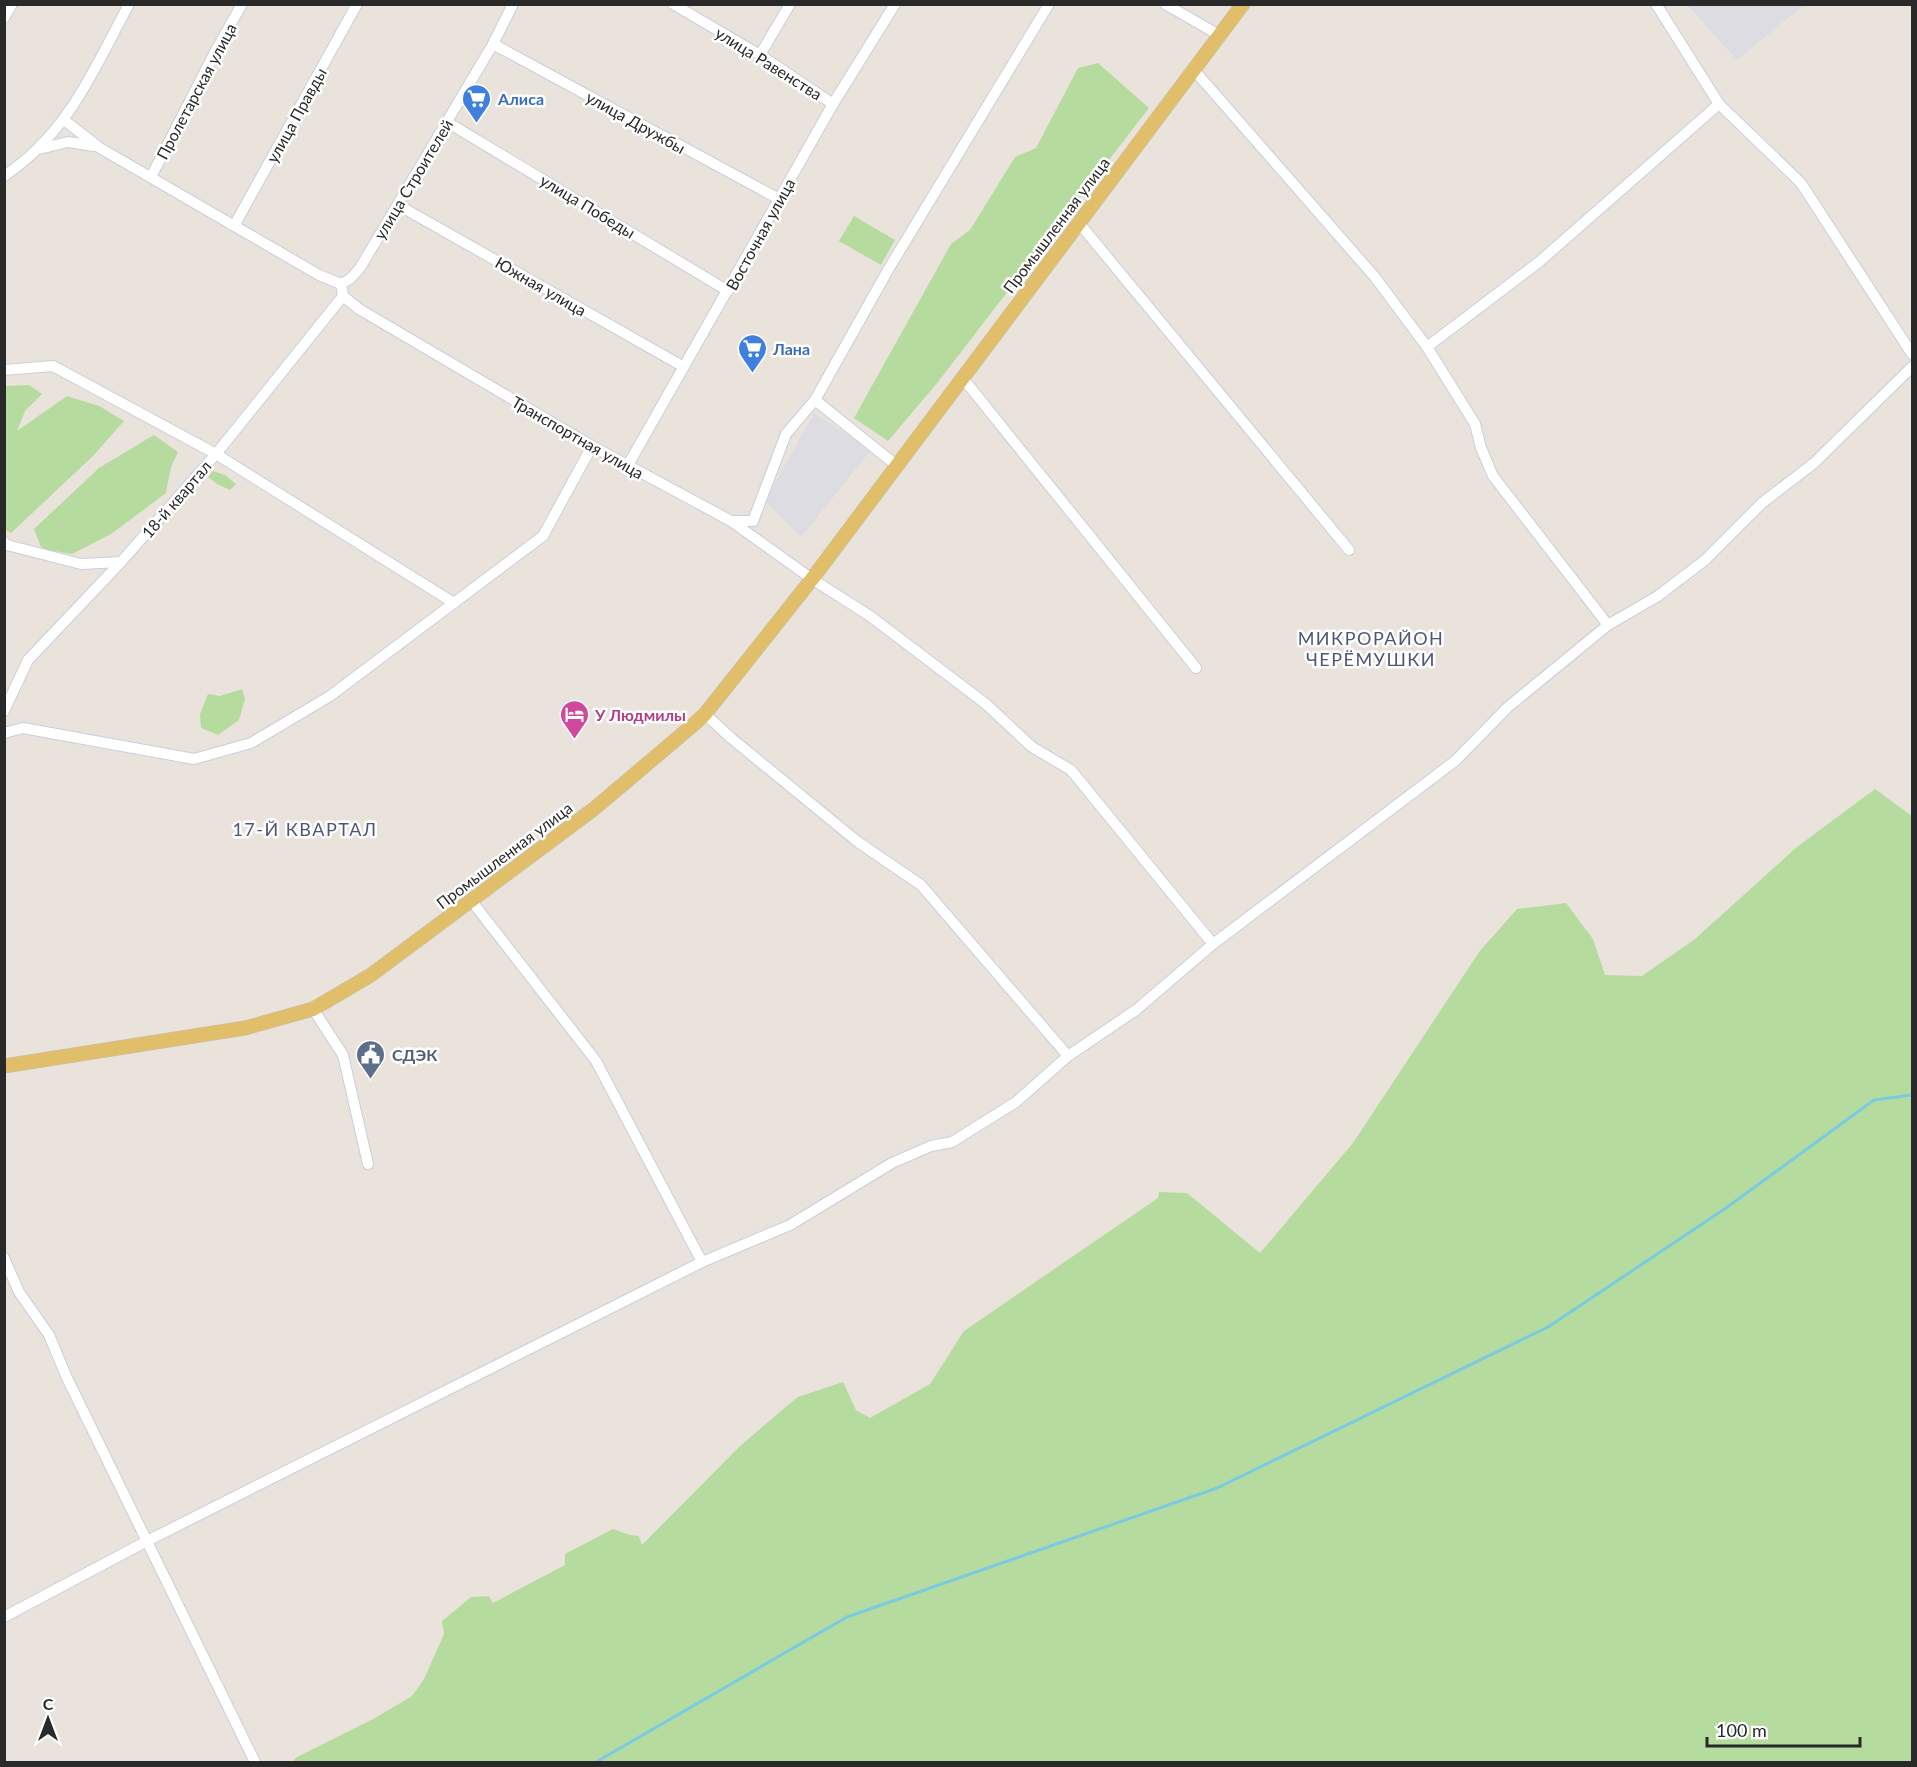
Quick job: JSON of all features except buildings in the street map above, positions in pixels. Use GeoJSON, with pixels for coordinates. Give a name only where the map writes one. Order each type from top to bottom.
{"type":"FeatureCollection","features":[{"type":"Feature","properties":{"kind":"main road","name":"Промышленная улица"},"geometry":{"type":"LineString","coordinates":[[4,1066],[245,1028],[313,1009],[371,975],[595,808],[705,714],[812,579],[1243,4]]}},
{"type":"Feature","properties":{"kind":"street"},"geometry":{"type":"LineString","coordinates":[[4,18],[12,4]]}},
{"type":"Feature","properties":{"kind":"street"},"geometry":{"type":"LineString","coordinates":[[4,176],[39,149],[70,112],[129,4]]}},
{"type":"Feature","properties":{"kind":"street","name":"Пролетарская улица"},"geometry":{"type":"LineString","coordinates":[[151,177],[242,4]]}},
{"type":"Feature","properties":{"kind":"street","name":"улица Правды"},"geometry":{"type":"LineString","coordinates":[[234,226],[357,4]]}},
{"type":"Feature","properties":{"kind":"street","name":"улица Строителей"},"geometry":{"type":"LineString","coordinates":[[341,284],[350,279],[360,268],[493,44],[513,4]]}},
{"type":"Feature","properties":{"kind":"street","name":"улица Равенства"},"geometry":{"type":"LineString","coordinates":[[674,4],[760,55],[833,104]]}},
{"type":"Feature","properties":{"kind":"street"},"geometry":{"type":"LineString","coordinates":[[760,55],[790,4]]}},
{"type":"Feature","properties":{"kind":"street","name":"Восточная улица"},"geometry":{"type":"LineString","coordinates":[[628,465],[833,104],[895,4]]}},
{"type":"Feature","properties":{"kind":"street"},"geometry":{"type":"LineString","coordinates":[[731,521],[753,521],[786,434],[815,400],[888,270],[1048,4]]}},
{"type":"Feature","properties":{"kind":"street"},"geometry":{"type":"LineString","coordinates":[[1165,4],[1219,35]]}},
{"type":"Feature","properties":{"kind":"street"},"geometry":{"type":"LineString","coordinates":[[1656,4],[1719,104],[1801,183],[1912,354]]}},
{"type":"Feature","properties":{"kind":"street","name":"улица Дружбы"},"geometry":{"type":"LineString","coordinates":[[493,44],[779,199]]}},
{"type":"Feature","properties":{"kind":"street"},"geometry":{"type":"LineString","coordinates":[[1194,70],[1374,276],[1427,347],[1475,424],[1492,476],[1608,625]]}},
{"type":"Feature","properties":{"kind":"street"},"geometry":{"type":"LineString","coordinates":[[1427,347],[1539,262],[1719,104]]}},
{"type":"Feature","properties":{"kind":"street"},"geometry":{"type":"LineString","coordinates":[[64,120],[100,148],[319,275],[341,284],[343,296]]}},
{"type":"Feature","properties":{"kind":"street","name":"улица Победы"},"geometry":{"type":"LineString","coordinates":[[447,123],[728,291]]}},
{"type":"Feature","properties":{"kind":"street"},"geometry":{"type":"LineString","coordinates":[[39,149],[68,142],[100,148]]}},
{"type":"Feature","properties":{"kind":"street","name":"Южная улица"},"geometry":{"type":"LineString","coordinates":[[398,204],[684,367]]}},
{"type":"Feature","properties":{"kind":"street"},"geometry":{"type":"LineString","coordinates":[[1079,223],[1349,550]]}},
{"type":"Feature","properties":{"kind":"street","name":"Транспортная улица"},"geometry":{"type":"LineString","coordinates":[[343,296],[359,309],[592,446],[731,521],[812,579],[870,616],[986,704],[1032,747],[1071,770],[1213,944]]}},
{"type":"Feature","properties":{"kind":"street","name":"18-й квартал"},"geometry":{"type":"LineString","coordinates":[[4,711],[28,660],[121,562],[216,454],[343,296]]}},
{"type":"Feature","properties":{"kind":"street"},"geometry":{"type":"LineString","coordinates":[[4,370],[53,366],[216,454],[454,603]]}},
{"type":"Feature","properties":{"kind":"street"},"geometry":{"type":"LineString","coordinates":[[4,1617],[147,1541],[702,1262],[790,1225],[892,1163],[931,1146],[952,1142],[1016,1102],[1068,1056],[1136,1010],[1213,944],[1455,761],[1508,707],[1608,625],[1658,596],[1705,560],[1762,503],[1814,463],[1912,367]]}},
{"type":"Feature","properties":{"kind":"street"},"geometry":{"type":"LineString","coordinates":[[962,377],[1196,668]]}},
{"type":"Feature","properties":{"kind":"street"},"geometry":{"type":"LineString","coordinates":[[815,400],[896,465]]}},
{"type":"Feature","properties":{"kind":"street"},"geometry":{"type":"LineString","coordinates":[[4,733],[23,728],[194,759],[251,743],[330,696],[543,536],[592,446]]}},
{"type":"Feature","properties":{"kind":"street"},"geometry":{"type":"LineString","coordinates":[[4,542],[7,545],[81,564],[121,562]]}},
{"type":"Feature","properties":{"kind":"street"},"geometry":{"type":"LineString","coordinates":[[705,714],[858,843],[921,885],[1068,1056]]}},
{"type":"Feature","properties":{"kind":"street"},"geometry":{"type":"LineString","coordinates":[[470,899],[596,1061],[702,1262]]}},
{"type":"Feature","properties":{"kind":"street"},"geometry":{"type":"LineString","coordinates":[[313,1009],[344,1055],[368,1164]]}},
{"type":"Feature","properties":{"kind":"street"},"geometry":{"type":"LineString","coordinates":[[4,1258],[19,1292],[49,1335],[67,1378],[255,1762]]}},
{"type":"Feature","properties":{"kind":"shaded area"},"geometry":{"type":"Polygon","coordinates":[[[1687,5],[1804,5],[1737,60],[1687,5]]]}},
{"type":"Feature","properties":{"kind":"shaded area"},"geometry":{"type":"Polygon","coordinates":[[[814,413],[871,450],[801,537],[765,501],[814,413]]]}},
{"type":"Feature","properties":{"kind":"green space"},"geometry":{"type":"Polygon","coordinates":[[[1098,63],[1149,108],[938,382],[888,441],[854,418],[951,244],[970,230],[1015,157],[1036,148],[1078,68],[1098,63]]]}},
{"type":"Feature","properties":{"kind":"green space"},"geometry":{"type":"Polygon","coordinates":[[[854,216],[895,240],[881,265],[839,241],[854,216]]]}},
{"type":"Feature","properties":{"kind":"green space"},"geometry":{"type":"Polygon","coordinates":[[[29,385],[42,394],[25,411],[17,431],[67,396],[99,406],[124,421],[93,456],[11,533],[4,529],[5,386],[29,385]]]}},
{"type":"Feature","properties":{"kind":"green space"},"geometry":{"type":"Polygon","coordinates":[[[154,435],[178,452],[171,467],[166,493],[111,534],[72,554],[42,549],[34,529],[99,468],[154,435]]]}},
{"type":"Feature","properties":{"kind":"green space"},"geometry":{"type":"Polygon","coordinates":[[[213,471],[225,475],[236,484],[230,490],[217,484],[208,477],[213,471]]]}},
{"type":"Feature","properties":{"kind":"green space"},"geometry":{"type":"Polygon","coordinates":[[[242,689],[245,699],[239,720],[218,735],[201,728],[200,714],[208,694],[220,696],[242,689]]]}},
{"type":"Feature","properties":{"kind":"green space"},"geometry":{"type":"Polygon","coordinates":[[[1875,789],[1912,816],[1912,1762],[292,1762],[297,1757],[375,1718],[412,1696],[424,1679],[444,1634],[442,1621],[471,1597],[489,1596],[493,1603],[565,1565],[565,1554],[613,1529],[639,1536],[642,1545],[739,1447],[798,1397],[843,1382],[856,1410],[870,1418],[930,1384],[964,1331],[1158,1198],[1159,1192],[1187,1193],[1260,1253],[1353,1143],[1479,952],[1517,909],[1566,903],[1593,939],[1605,975],[1642,976],[1695,939],[1797,847],[1875,789]]]}},
{"type":"Feature","properties":{"kind":"waterway"},"geometry":{"type":"LineString","coordinates":[[596,1762],[847,1617],[1217,1488],[1548,1327],[1726,1208],[1874,1100],[1912,1095]]}},
{"type":"Feature","properties":{"kind":"place","name":"Алиса"},"geometry":{"type":"Point","coordinates":[477,124]}},
{"type":"Feature","properties":{"kind":"place","name":"Лана"},"geometry":{"type":"Point","coordinates":[752,374]}},
{"type":"Feature","properties":{"kind":"place","name":"У Людмилы"},"geometry":{"type":"Point","coordinates":[574,740]}},
{"type":"Feature","properties":{"kind":"place","name":"СДЭК"},"geometry":{"type":"Point","coordinates":[371,1080]}},
{"type":"Feature","properties":{"kind":"district","name":"МИКРОРАЙОН ЧЕРЁМУШКИ"},"geometry":{"type":"Point","coordinates":[1371,648]}},
{"type":"Feature","properties":{"kind":"district","name":"17-Й КВАРТАЛ"},"geometry":{"type":"Point","coordinates":[305,829]}}]}
